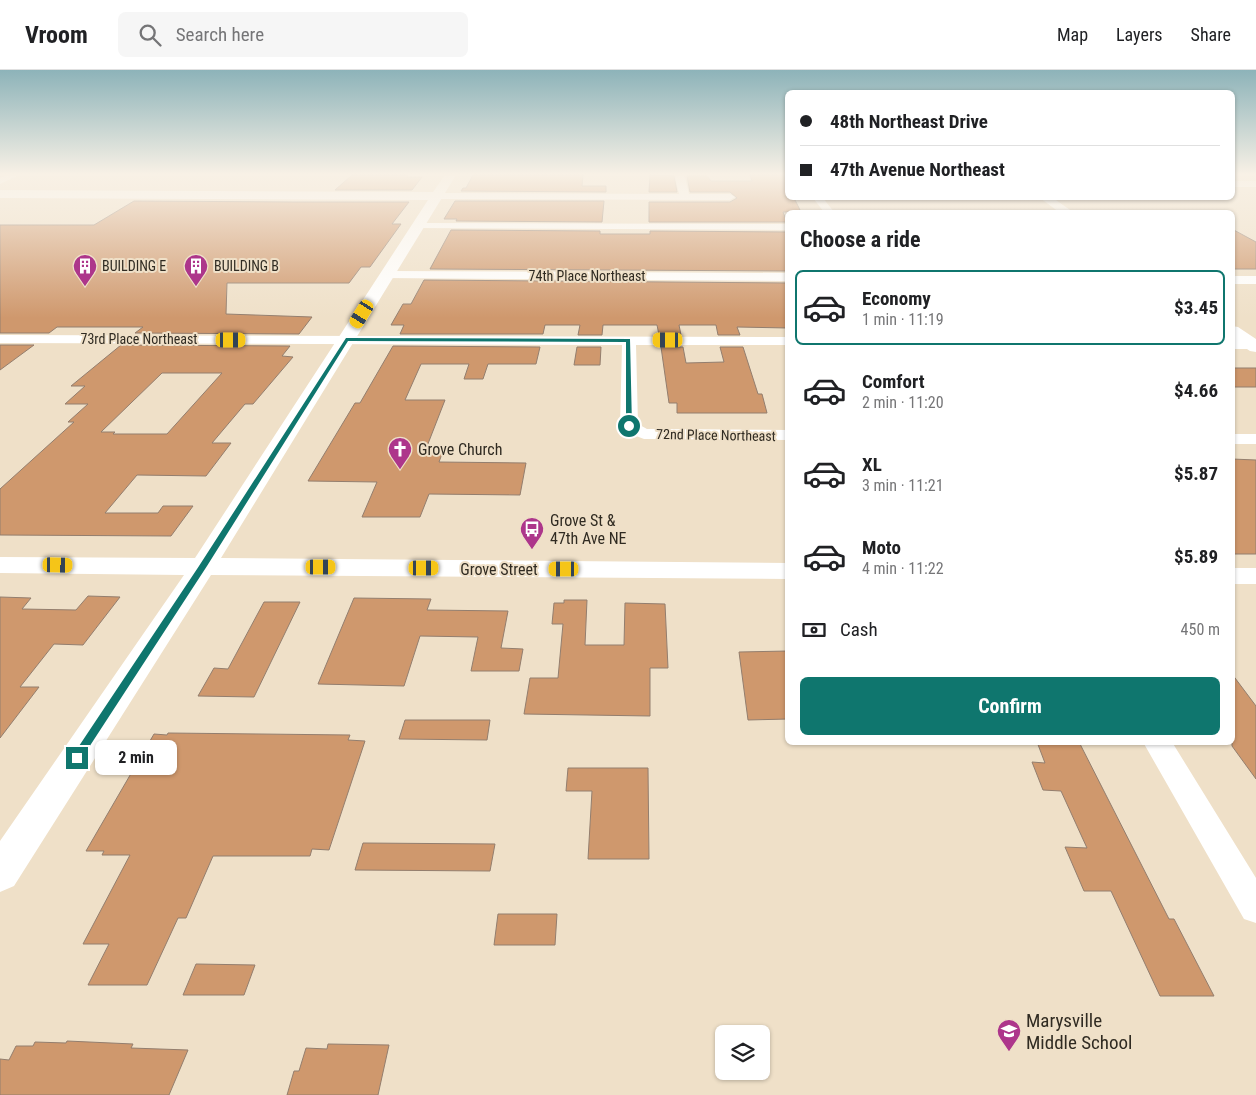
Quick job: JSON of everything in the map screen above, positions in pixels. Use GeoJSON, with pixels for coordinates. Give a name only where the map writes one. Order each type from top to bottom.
{"type":"FeatureCollection","features":[{"type":"Feature","properties":{"kind":"street"},"geometry":{"type":"LineString","coordinates":[[0,874],[203,566],[420,223]]}},
{"type":"Feature","properties":{"kind":"street"},"geometry":{"type":"LineString","coordinates":[[627,223],[627,228]]}},
{"type":"Feature","properties":{"kind":"street"},"geometry":{"type":"LineString","coordinates":[[418,226],[785,227]]}},
{"type":"Feature","properties":{"kind":"street","name":"74th Place Northeast"},"geometry":{"type":"LineString","coordinates":[[387,275],[785,277]]}},
{"type":"Feature","properties":{"kind":"street"},"geometry":{"type":"LineString","coordinates":[[1235,280],[1256,280]]}},
{"type":"Feature","properties":{"kind":"street"},"geometry":{"type":"LineString","coordinates":[[1235,333],[1254,346]]}},
{"type":"Feature","properties":{"kind":"street","name":"73rd Place Northeast"},"geometry":{"type":"LineString","coordinates":[[0,339],[785,341]]}},
{"type":"Feature","properties":{"kind":"street","name":"72nd Place Northeast"},"geometry":{"type":"LineString","coordinates":[[628,340],[629,426],[644,434],[785,435]]}},
{"type":"Feature","properties":{"kind":"street"},"geometry":{"type":"LineString","coordinates":[[1235,345],[1254,346]]}},
{"type":"Feature","properties":{"kind":"street"},"geometry":{"type":"LineString","coordinates":[[1235,439],[1256,439]]}},
{"type":"Feature","properties":{"kind":"street","name":"Grove Street"},"geometry":{"type":"LineString","coordinates":[[0,564],[785,571]]}},
{"type":"Feature","properties":{"kind":"street"},"geometry":{"type":"LineString","coordinates":[[1235,576],[1256,576]]}},
{"type":"Feature","properties":{"kind":"street"},"geometry":{"type":"LineString","coordinates":[[1159,745],[1256,908]]}},
{"type":"Feature","properties":{"kind":"building"},"geometry":{"type":"Polygon","coordinates":[[[98,223],[401,224],[370,267],[361,267],[349,283],[227,283],[226,314],[312,317],[299,334],[135,333],[143,327],[57,327],[49,333],[0,333],[0,225],[94,225],[98,223]]]}},
{"type":"Feature","properties":{"kind":"building"},"geometry":{"type":"Polygon","coordinates":[[[451,230],[600,231],[600,234],[650,234],[650,231],[785,232],[785,271],[430,269],[451,230]]]}},
{"type":"Feature","properties":{"kind":"building"},"geometry":{"type":"Polygon","coordinates":[[[1235,231],[1256,242],[1256,269],[1235,269],[1235,231]]]}},
{"type":"Feature","properties":{"kind":"building"},"geometry":{"type":"Polygon","coordinates":[[[424,280],[785,283],[785,328],[737,327],[740,335],[718,335],[716,325],[679,325],[681,335],[659,335],[657,325],[603,325],[602,335],[578,335],[580,325],[545,325],[543,334],[400,334],[404,325],[391,325],[403,304],[411,304],[424,280]]]}},
{"type":"Feature","properties":{"kind":"building"},"geometry":{"type":"Polygon","coordinates":[[[0,345],[34,345],[0,370],[0,345]]]}},
{"type":"Feature","properties":{"kind":"building"},"geometry":{"type":"Polygon","coordinates":[[[121,345],[290,346],[282,356],[293,357],[253,404],[245,404],[212,443],[231,443],[206,476],[137,475],[105,513],[158,513],[163,506],[193,506],[171,536],[0,535],[0,489],[74,422],[68,422],[88,404],[65,404],[85,386],[71,386],[121,345]],[[162,373],[101,432],[115,432],[113,434],[167,434],[222,373],[162,373]]]}},
{"type":"Feature","properties":{"kind":"building"},"geometry":{"type":"Polygon","coordinates":[[[393,346],[540,347],[536,364],[488,364],[483,379],[464,379],[469,364],[421,364],[405,400],[445,400],[424,454],[442,454],[439,462],[526,463],[520,495],[429,494],[420,517],[362,517],[377,482],[308,481],[355,403],[360,403],[393,346]]]}},
{"type":"Feature","properties":{"kind":"building"},"geometry":{"type":"Polygon","coordinates":[[[577,347],[601,347],[600,365],[574,365],[577,347]]]}},
{"type":"Feature","properties":{"kind":"building"},"geometry":{"type":"Polygon","coordinates":[[[661,347],[683,347],[686,363],[724,362],[720,347],[743,347],[758,394],[762,394],[767,413],[677,413],[677,403],[669,403],[661,347]]]}},
{"type":"Feature","properties":{"kind":"building"},"geometry":{"type":"Polygon","coordinates":[[[1235,368],[1256,368],[1256,387],[1235,387],[1235,368]]]}},
{"type":"Feature","properties":{"kind":"building"},"geometry":{"type":"Polygon","coordinates":[[[1235,459],[1256,460],[1256,554],[1235,554],[1235,459]]]}},
{"type":"Feature","properties":{"kind":"building"},"geometry":{"type":"Polygon","coordinates":[[[88,596],[120,597],[83,645],[54,644],[20,687],[39,687],[0,738],[0,597],[31,598],[22,609],[76,610],[88,596]]]}},
{"type":"Feature","properties":{"kind":"building"},"geometry":{"type":"Polygon","coordinates":[[[354,598],[431,599],[427,610],[508,611],[501,648],[523,649],[519,671],[471,671],[478,637],[420,636],[404,686],[318,684],[354,598]]]}},
{"type":"Feature","properties":{"kind":"building"},"geometry":{"type":"Polygon","coordinates":[[[564,600],[587,600],[585,645],[624,645],[625,603],[665,604],[668,668],[650,668],[650,716],[524,714],[530,678],[558,678],[563,624],[552,624],[554,603],[564,603],[564,600]]]}},
{"type":"Feature","properties":{"kind":"building"},"geometry":{"type":"Polygon","coordinates":[[[264,602],[300,602],[254,697],[198,696],[214,668],[228,669],[264,602]]]}},
{"type":"Feature","properties":{"kind":"building"},"geometry":{"type":"Polygon","coordinates":[[[785,651],[785,719],[748,720],[739,652],[785,651]]]}},
{"type":"Feature","properties":{"kind":"building"},"geometry":{"type":"Polygon","coordinates":[[[1235,678],[1256,706],[1256,779],[1232,746],[1235,745],[1235,678]]]}},
{"type":"Feature","properties":{"kind":"building"},"geometry":{"type":"Polygon","coordinates":[[[405,720],[490,720],[487,740],[399,739],[405,720]]]}},
{"type":"Feature","properties":{"kind":"building"},"geometry":{"type":"Polygon","coordinates":[[[168,733],[350,735],[348,740],[365,741],[329,850],[312,849],[310,856],[213,856],[186,918],[178,918],[147,985],[88,985],[109,944],[83,944],[130,855],[102,855],[104,851],[86,851],[154,734],[167,735],[168,733]]]}},
{"type":"Feature","properties":{"kind":"building"},"geometry":{"type":"Polygon","coordinates":[[[1038,745],[1081,745],[1169,919],[1174,919],[1214,996],[1160,996],[1111,891],[1084,891],[1065,847],[1087,848],[1061,791],[1043,790],[1032,762],[1045,763],[1038,745]]]}},
{"type":"Feature","properties":{"kind":"building"},"geometry":{"type":"Polygon","coordinates":[[[568,768],[648,768],[649,859],[588,859],[592,791],[566,791],[568,768]]]}},
{"type":"Feature","properties":{"kind":"building"},"geometry":{"type":"Polygon","coordinates":[[[363,843],[495,844],[490,871],[355,870],[363,843]]]}},
{"type":"Feature","properties":{"kind":"building"},"geometry":{"type":"Polygon","coordinates":[[[498,914],[557,914],[555,945],[494,945],[498,914]]]}},
{"type":"Feature","properties":{"kind":"building"},"geometry":{"type":"Polygon","coordinates":[[[196,964],[255,965],[244,995],[183,995],[196,964]]]}},
{"type":"Feature","properties":{"kind":"building"},"geometry":{"type":"Polygon","coordinates":[[[67,1041],[133,1044],[131,1048],[188,1050],[169,1095],[0,1095],[0,1059],[9,1060],[16,1046],[33,1046],[35,1042],[66,1043],[67,1041]]]}},
{"type":"Feature","properties":{"kind":"building"},"geometry":{"type":"Polygon","coordinates":[[[328,1044],[389,1045],[378,1095],[287,1095],[294,1071],[299,1071],[306,1048],[327,1049],[328,1044]]]}},
{"type":"Feature","properties":{"kind":"place","name":"BUILDING E"},"geometry":{"type":"Point","coordinates":[85,287]}},
{"type":"Feature","properties":{"kind":"place","name":"BUILDING B"},"geometry":{"type":"Point","coordinates":[196,287]}},
{"type":"Feature","properties":{"kind":"place","name":"Grove Church"},"geometry":{"type":"Point","coordinates":[400,470]}},
{"type":"Feature","properties":{"kind":"place","name":"Grove St & 47th Ave NE"},"geometry":{"type":"Point","coordinates":[532,550]}},
{"type":"Feature","properties":{"kind":"place","name":"Marysville Middle School"},"geometry":{"type":"Point","coordinates":[1009,1052]}},
{"type":"Feature","properties":{"kind":"route"},"geometry":{"type":"LineString","coordinates":[[77,758],[203,566],[346,340],[628,340],[629,426]]}}]}
